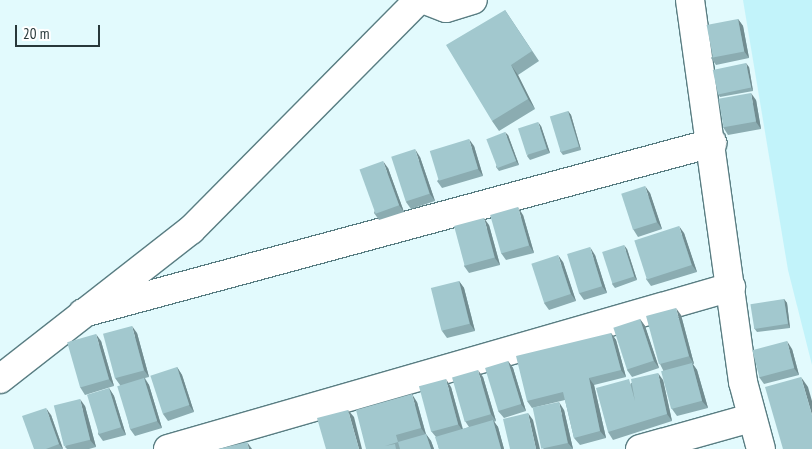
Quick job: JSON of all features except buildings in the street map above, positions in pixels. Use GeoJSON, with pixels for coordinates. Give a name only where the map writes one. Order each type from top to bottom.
{"type":"FeatureCollection","features":[{"type":"Feature","properties":{"kind":"street"},"geometry":{"type":"LineString","coordinates":[[0,379],[191,230],[419,0]]}},
{"type":"Feature","properties":{"kind":"street"},"geometry":{"type":"LineString","coordinates":[[425,0],[446,8],[473,0]]}},
{"type":"Feature","properties":{"kind":"street"},"geometry":{"type":"LineString","coordinates":[[690,0],[712,143],[731,287],[752,418],[761,449]]}},
{"type":"Feature","properties":{"kind":"street"},"geometry":{"type":"LineString","coordinates":[[83,313],[712,143]]}},
{"type":"Feature","properties":{"kind":"street"},"geometry":{"type":"LineString","coordinates":[[168,449],[731,287]]}},
{"type":"Feature","properties":{"kind":"street"},"geometry":{"type":"LineString","coordinates":[[640,449],[752,418]]}},
{"type":"Feature","properties":{"kind":"shaded area"},"geometry":{"type":"Polygon","coordinates":[[[743,0],[812,0],[812,365],[788,270],[743,0]]]}}]}
